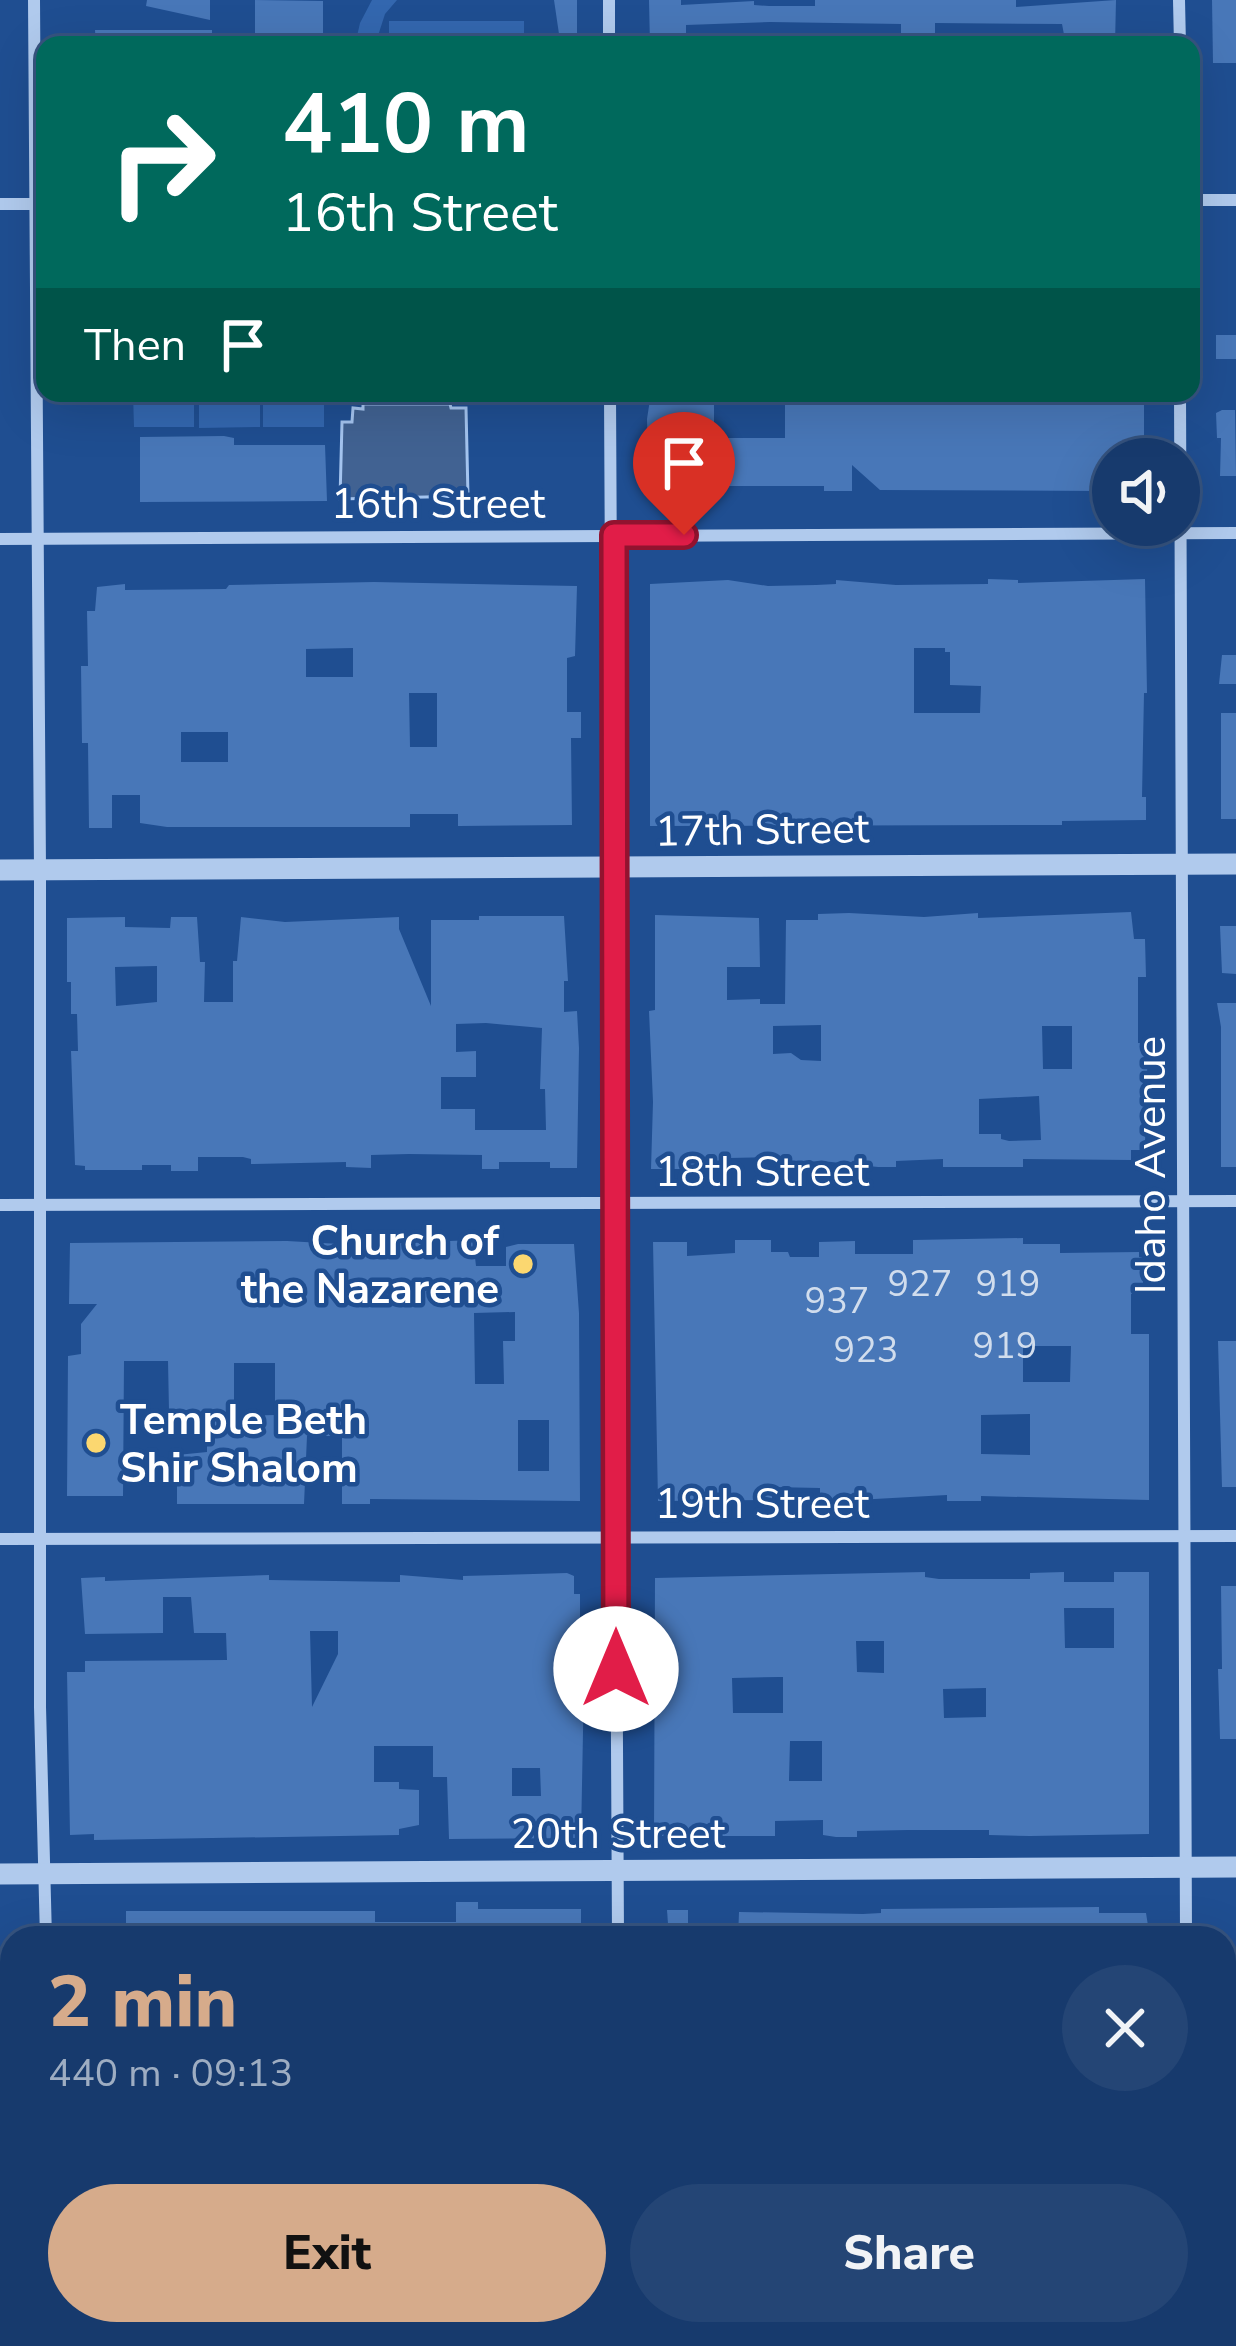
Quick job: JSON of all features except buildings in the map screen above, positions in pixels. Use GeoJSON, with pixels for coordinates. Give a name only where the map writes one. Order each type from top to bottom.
{"type":"FeatureCollection","features":[{"type":"Feature","properties":{"kind":"street"},"geometry":{"type":"LineString","coordinates":[[34,0],[36,371]]}},
{"type":"Feature","properties":{"kind":"street"},"geometry":{"type":"LineString","coordinates":[[609,0],[609,36]]}},
{"type":"Feature","properties":{"kind":"street"},"geometry":{"type":"LineString","coordinates":[[1179,0],[1180,36]]}},
{"type":"Feature","properties":{"kind":"street"},"geometry":{"type":"LineString","coordinates":[[1200,200],[1236,200]]}},
{"type":"Feature","properties":{"kind":"street"},"geometry":{"type":"LineString","coordinates":[[0,204],[35,204]]}},
{"type":"Feature","properties":{"kind":"street"},"geometry":{"type":"LineString","coordinates":[[36,402],[40,1707],[46,1926]]}},
{"type":"Feature","properties":{"kind":"street"},"geometry":{"type":"LineString","coordinates":[[610,402],[617,1926]]}},
{"type":"Feature","properties":{"kind":"street","name":"Idaho Avenue"},"geometry":{"type":"LineString","coordinates":[[1180,402],[1180,438]]}},
{"type":"Feature","properties":{"kind":"street","name":"16th Street"},"geometry":{"type":"LineString","coordinates":[[0,538],[1092,532]]}},
{"type":"Feature","properties":{"kind":"street","name":"16th Street"},"geometry":{"type":"LineString","coordinates":[[1200,532],[1236,532]]}},
{"type":"Feature","properties":{"kind":"street","name":"Idaho Avenue"},"geometry":{"type":"LineString","coordinates":[[1179,546],[1186,1926]]}},
{"type":"Feature","properties":{"kind":"street","name":"17th Street"},"geometry":{"type":"LineString","coordinates":[[0,870],[1236,864]]}},
{"type":"Feature","properties":{"kind":"street","name":"18th Street"},"geometry":{"type":"LineString","coordinates":[[0,1205],[1236,1201]]}},
{"type":"Feature","properties":{"kind":"street","name":"19th Street"},"geometry":{"type":"LineString","coordinates":[[0,1539],[1236,1535]]}},
{"type":"Feature","properties":{"kind":"street","name":"20th Street"},"geometry":{"type":"LineString","coordinates":[[0,1874],[1236,1867]]}},
{"type":"Feature","properties":{"kind":"shaded area"},"geometry":{"type":"Polygon","coordinates":[[[372,0],[397,0],[385,14],[378,36],[357,36],[372,0]]]}},
{"type":"Feature","properties":{"kind":"shaded area"},"geometry":{"type":"Polygon","coordinates":[[[389,21],[524,21],[524,36],[389,36],[389,21]]]}},
{"type":"Feature","properties":{"kind":"shaded area"},"geometry":{"type":"Polygon","coordinates":[[[133,402],[194,402],[194,427],[134,427],[133,402]]]}},
{"type":"Feature","properties":{"kind":"shaded area"},"geometry":{"type":"Polygon","coordinates":[[[199,402],[260,402],[260,427],[199,428],[199,402]]]}},
{"type":"Feature","properties":{"kind":"shaded area"},"geometry":{"type":"Polygon","coordinates":[[[263,402],[324,402],[324,427],[263,427],[263,402]]]}},
{"type":"Feature","properties":{"kind":"shaded area"},"geometry":{"type":"Polygon","coordinates":[[[363,404],[466,408],[468,496],[340,499],[342,422],[352,422],[353,408],[363,409],[363,404]]]}},
{"type":"Feature","properties":{"kind":"place","name":"Church of the Nazarene"},"geometry":{"type":"Point","coordinates":[523,1264]}},
{"type":"Feature","properties":{"kind":"place","name":"Temple Beth Shir Shalom"},"geometry":{"type":"Point","coordinates":[96,1443]}},
{"type":"Feature","properties":{"kind":"route"},"geometry":{"type":"LineString","coordinates":[[616,1669],[614,535],[684,535]]}}]}
